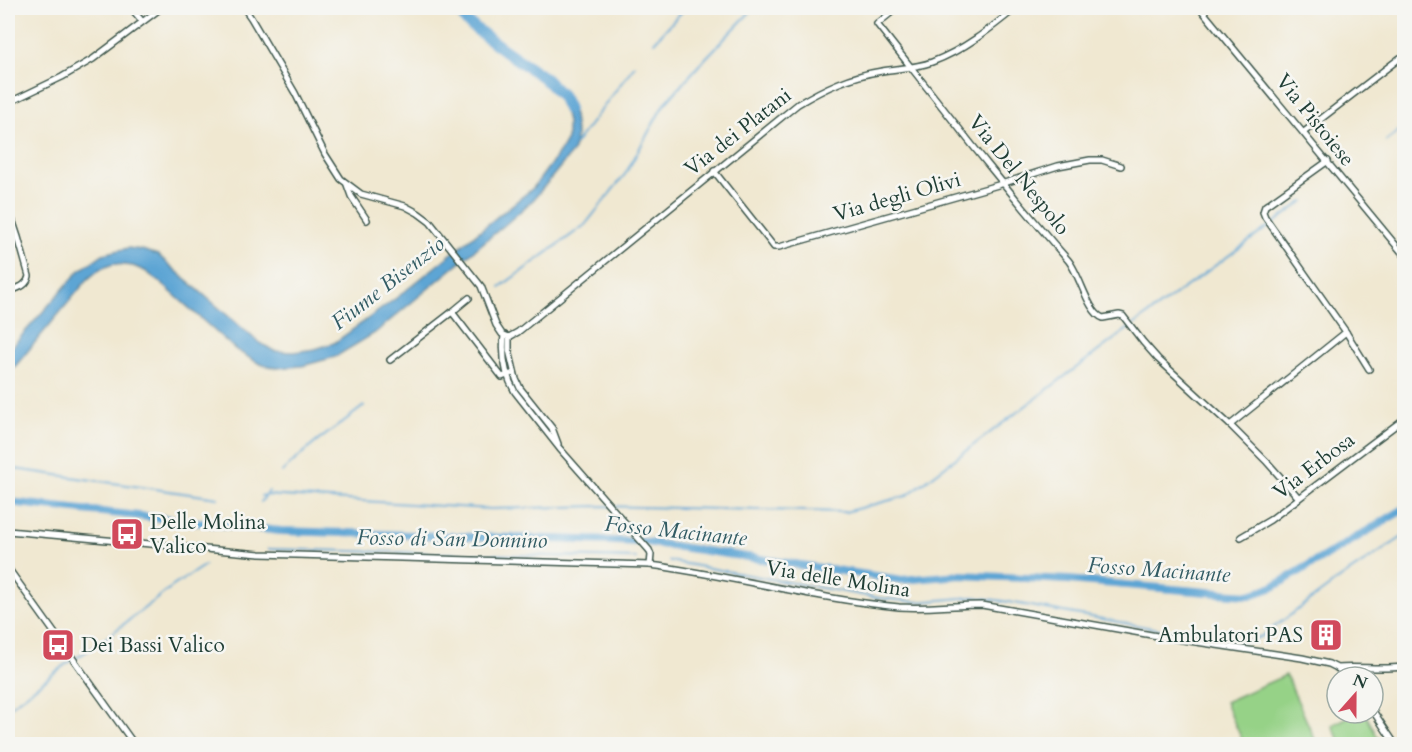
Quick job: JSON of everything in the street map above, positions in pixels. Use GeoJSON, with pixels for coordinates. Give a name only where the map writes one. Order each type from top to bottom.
{"type":"FeatureCollection","features":[{"type":"Feature","properties":{"kind":"main road"},"geometry":{"type":"LineString","coordinates":[[1399,8],[1404,11]]}},
{"type":"Feature","properties":{"kind":"street"},"geometry":{"type":"LineString","coordinates":[[131,8],[142,21]]}},
{"type":"Feature","properties":{"kind":"street"},"geometry":{"type":"LineString","coordinates":[[10,102],[93,59],[161,8]]}},
{"type":"Feature","properties":{"kind":"street"},"geometry":{"type":"LineString","coordinates":[[244,8],[295,93],[325,154],[368,220]]}},
{"type":"Feature","properties":{"kind":"street","name":"Via Del Nespolo"},"geometry":{"type":"LineString","coordinates":[[897,8],[877,24],[1071,264],[1093,309],[1101,317],[1120,315],[1124,318],[1164,365],[1192,388],[1230,425]]}},
{"type":"Feature","properties":{"kind":"street","name":"Via dei Platani"},"geometry":{"type":"LineString","coordinates":[[506,336],[518,332],[794,107],[822,90],[850,78],[932,62],[967,45],[1016,8]]}},
{"type":"Feature","properties":{"kind":"street","name":"Via Pistoiese"},"geometry":{"type":"LineString","coordinates":[[1200,8],[1403,251]]}},
{"type":"Feature","properties":{"kind":"street"},"geometry":{"type":"LineString","coordinates":[[1304,132],[1400,58]]}},
{"type":"Feature","properties":{"kind":"street","name":"Via degli Olivi"},"geometry":{"type":"LineString","coordinates":[[714,171],[774,247],[779,248],[1058,166],[1084,160],[1102,160],[1121,166]]}},
{"type":"Feature","properties":{"kind":"street"},"geometry":{"type":"LineString","coordinates":[[1328,161],[1265,206],[1263,213],[1369,369]]}},
{"type":"Feature","properties":{"kind":"street"},"geometry":{"type":"LineString","coordinates":[[347,185],[360,194],[405,206],[418,213],[430,222],[472,274],[481,286],[496,325],[506,336],[510,374],[552,428],[560,449],[649,550],[650,565]]}},
{"type":"Feature","properties":{"kind":"street"},"geometry":{"type":"LineString","coordinates":[[8,207],[28,276],[25,284],[8,292]]}},
{"type":"Feature","properties":{"kind":"street"},"geometry":{"type":"LineString","coordinates":[[390,360],[469,297]]}},
{"type":"Feature","properties":{"kind":"street"},"geometry":{"type":"LineString","coordinates":[[452,312],[502,376],[510,374]]}},
{"type":"Feature","properties":{"kind":"street"},"geometry":{"type":"LineString","coordinates":[[1299,498],[1230,425],[1346,332]]}},
{"type":"Feature","properties":{"kind":"street","name":"Via Erbosa"},"geometry":{"type":"LineString","coordinates":[[1241,537],[1270,520],[1404,419]]}},
{"type":"Feature","properties":{"kind":"street","name":"Via delle Molina"},"geometry":{"type":"LineString","coordinates":[[8,531],[260,554],[650,565],[873,604],[922,608],[982,605],[1163,637],[1302,658],[1331,665]]}},
{"type":"Feature","properties":{"kind":"street"},"geometry":{"type":"LineString","coordinates":[[8,568],[134,744]]}},
{"type":"Feature","properties":{"kind":"street","name":"Via delle Molina"},"geometry":{"type":"LineString","coordinates":[[1385,670],[1402,667]]}},
{"type":"Feature","properties":{"kind":"street"},"geometry":{"type":"LineString","coordinates":[[1382,725],[1395,744]]}},
{"type":"Feature","properties":{"kind":"green space"},"geometry":{"type":"Polygon","coordinates":[[[1286,675],[1317,744],[1244,744],[1225,702],[1286,675]]]}},
{"type":"Feature","properties":{"kind":"green space"},"geometry":{"type":"Polygon","coordinates":[[[1332,725],[1371,725],[1381,744],[1341,744],[1332,725]]]}},
{"type":"Feature","properties":{"kind":"water"},"geometry":{"type":"Polygon","coordinates":[[[566,94],[574,115],[576,134],[574,150],[534,199],[375,333],[335,357],[302,366],[277,368],[260,364],[236,350],[145,271],[133,266],[114,264],[100,269],[87,280],[8,375],[8,351],[79,271],[103,254],[128,248],[158,255],[257,341],[274,351],[294,352],[334,343],[399,296],[533,188],[567,139],[564,109],[557,97],[566,94]]]}},
{"type":"Feature","properties":{"kind":"waterway","name":"Fiume Bisenzio"},"geometry":{"type":"LineString","coordinates":[[458,8],[467,22],[543,77],[562,96],[568,109]]}},
{"type":"Feature","properties":{"kind":"waterway"},"geometry":{"type":"LineString","coordinates":[[654,42],[685,8]]}},
{"type":"Feature","properties":{"kind":"waterway"},"geometry":{"type":"LineString","coordinates":[[500,287],[585,225],[626,173],[663,106],[754,8]]}},
{"type":"Feature","properties":{"kind":"waterway"},"geometry":{"type":"LineString","coordinates":[[575,144],[635,65]]}},
{"type":"Feature","properties":{"kind":"waterway"},"geometry":{"type":"LineString","coordinates":[[1386,141],[1404,127]]}},
{"type":"Feature","properties":{"kind":"waterway"},"geometry":{"type":"LineString","coordinates":[[261,496],[491,509],[599,506],[845,512],[906,496],[1121,334],[1304,201]]}},
{"type":"Feature","properties":{"kind":"waterway"},"geometry":{"type":"LineString","coordinates":[[282,472],[315,443],[364,406]]}},
{"type":"Feature","properties":{"kind":"waterway"},"geometry":{"type":"LineString","coordinates":[[8,468],[218,498]]}},
{"type":"Feature","properties":{"kind":"waterway"},"geometry":{"type":"LineString","coordinates":[[261,502],[269,491]]}},
{"type":"Feature","properties":{"kind":"waterway","name":"Fosso Macinante"},"geometry":{"type":"LineString","coordinates":[[8,502],[281,531],[646,542],[902,580],[960,575],[1068,580],[1250,595],[1273,587],[1330,553]]}},
{"type":"Feature","properties":{"kind":"waterway","name":"Fosso Macinante"},"geometry":{"type":"LineString","coordinates":[[1334,551],[1404,509]]}},
{"type":"Feature","properties":{"kind":"waterway","name":"Fosso di San Donnino"},"geometry":{"type":"LineString","coordinates":[[1214,639],[1247,642],[1262,636],[1342,577],[1404,536]]}},
{"type":"Feature","properties":{"kind":"waterway","name":"Fosso di San Donnino"},"geometry":{"type":"LineString","coordinates":[[268,549],[636,558]]}},
{"type":"Feature","properties":{"kind":"waterway","name":"Fosso di San Donnino"},"geometry":{"type":"LineString","coordinates":[[669,561],[879,598],[918,602],[973,597],[1174,632]]}},
{"type":"Feature","properties":{"kind":"waterway"},"geometry":{"type":"LineString","coordinates":[[8,708],[66,664],[97,645],[173,586],[205,565]]}},
{"type":"Feature","properties":{"kind":"place","name":"Delle Molina Valico"},"geometry":{"type":"Point","coordinates":[127,534]}},
{"type":"Feature","properties":{"kind":"place","name":"Ambulatori PAS"},"geometry":{"type":"Point","coordinates":[1326,635]}},
{"type":"Feature","properties":{"kind":"place","name":"Dei Bassi Valico"},"geometry":{"type":"Point","coordinates":[58,645]}}]}
